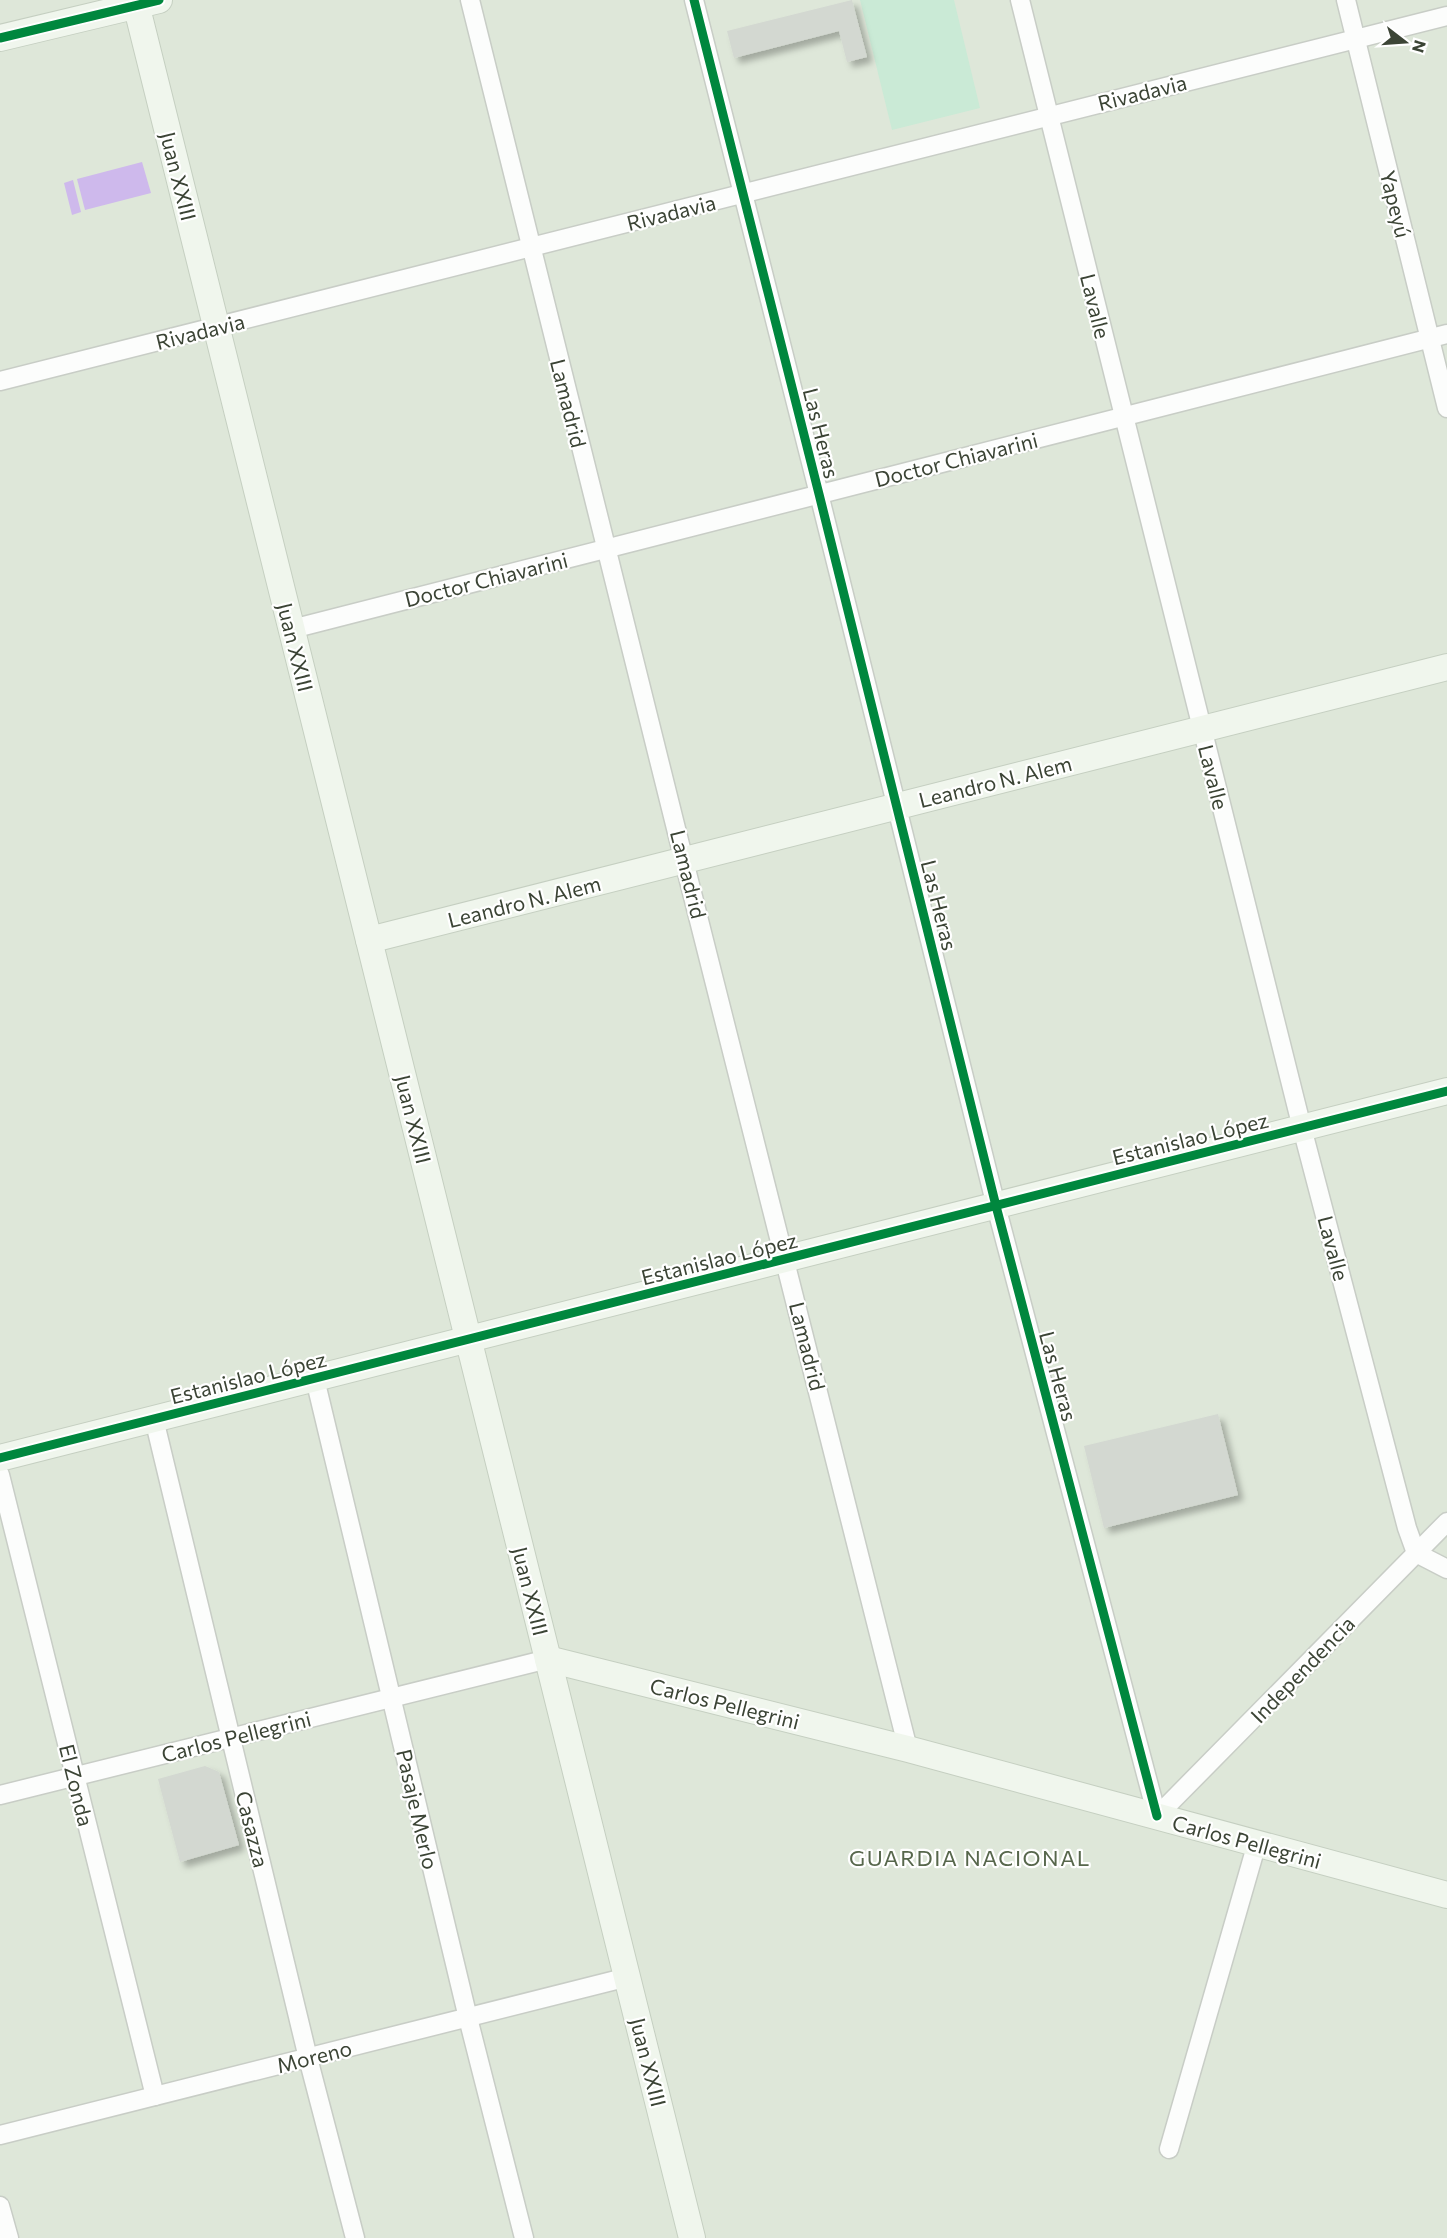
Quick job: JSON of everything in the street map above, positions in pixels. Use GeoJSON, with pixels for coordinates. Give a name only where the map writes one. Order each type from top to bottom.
{"type":"FeatureCollection","features":[{"type":"Feature","properties":{"kind":"main road"},"geometry":{"type":"LineString","coordinates":[[0,38],[143,2]]}},
{"type":"Feature","properties":{"kind":"main road","name":"Juan XXIII"},"geometry":{"type":"LineString","coordinates":[[143,2],[216,327],[693,2238]]}},
{"type":"Feature","properties":{"kind":"main road","name":"Leandro N. Alem"},"geometry":{"type":"LineString","coordinates":[[369,940],[1447,667]]}},
{"type":"Feature","properties":{"kind":"main road","name":"Estanislao López"},"geometry":{"type":"LineString","coordinates":[[0,1458],[1447,1092]]}},
{"type":"Feature","properties":{"kind":"main road","name":"Carlos Pellegrini"},"geometry":{"type":"LineString","coordinates":[[548,1659],[908,1749],[1447,1895]]}},
{"type":"Feature","properties":{"kind":"street","name":"Lamadrid"},"geometry":{"type":"LineString","coordinates":[[470,0],[530,247],[787,1259],[908,1749]]}},
{"type":"Feature","properties":{"kind":"street","name":"Las Heras"},"geometry":{"type":"LineString","coordinates":[[694,0],[996,1206],[1157,1816]]}},
{"type":"Feature","properties":{"kind":"street","name":"Lavalle"},"geometry":{"type":"LineString","coordinates":[[1020,0],[1302,1128],[1407,1528],[1416,1553]]}},
{"type":"Feature","properties":{"kind":"street","name":"Yapeyú"},"geometry":{"type":"LineString","coordinates":[[1346,0],[1438,336],[1447,408]]}},
{"type":"Feature","properties":{"kind":"street","name":"Rivadavia"},"geometry":{"type":"LineString","coordinates":[[0,381],[1447,16]]}},
{"type":"Feature","properties":{"kind":"street","name":"Doctor Chiavarini"},"geometry":{"type":"LineString","coordinates":[[292,629],[1438,336]]}},
{"type":"Feature","properties":{"kind":"street","name":"Pasaje Merlo"},"geometry":{"type":"LineString","coordinates":[[315,1379],[468,2018],[524,2238]]}},
{"type":"Feature","properties":{"kind":"street","name":"Casazza"},"geometry":{"type":"LineString","coordinates":[[154,1419],[308,2058],[355,2238]]}},
{"type":"Feature","properties":{"kind":"street","name":"El Zonda"},"geometry":{"type":"LineString","coordinates":[[0,1475],[155,2096]]}},
{"type":"Feature","properties":{"kind":"street","name":"Independencia"},"geometry":{"type":"LineString","coordinates":[[1157,1816],[1447,1522]]}},
{"type":"Feature","properties":{"kind":"street"},"geometry":{"type":"LineString","coordinates":[[1416,1553],[1447,1569]]}},
{"type":"Feature","properties":{"kind":"street","name":"Carlos Pellegrini"},"geometry":{"type":"LineString","coordinates":[[0,1795],[548,1659]]}},
{"type":"Feature","properties":{"kind":"street"},"geometry":{"type":"LineString","coordinates":[[1169,2149],[1257,1843]]}},
{"type":"Feature","properties":{"kind":"street","name":"Moreno"},"geometry":{"type":"LineString","coordinates":[[0,2135],[627,1977]]}},
{"type":"Feature","properties":{"kind":"street"},"geometry":{"type":"LineString","coordinates":[[0,2206],[9,2238]]}},
{"type":"Feature","properties":{"kind":"shaded area"},"geometry":{"type":"Polygon","coordinates":[[[0,0],[1447,0],[1447,2238],[0,2238],[0,0]]]}},
{"type":"Feature","properties":{"kind":"shaded area"},"geometry":{"type":"Polygon","coordinates":[[[142,162],[151,193],[85,210],[77,179],[142,162]]]}},
{"type":"Feature","properties":{"kind":"shaded area"},"geometry":{"type":"Polygon","coordinates":[[[73,180],[81,212],[72,215],[64,183],[73,180]]]}},
{"type":"Feature","properties":{"kind":"green space"},"geometry":{"type":"Polygon","coordinates":[[[860,0],[954,0],[980,108],[892,130],[860,0]]]}},
{"type":"Feature","properties":{"kind":"building"},"geometry":{"type":"Polygon","coordinates":[[[852,0],[867,57],[847,62],[839,31],[734,58],[727,31],[852,0]]]}},
{"type":"Feature","properties":{"kind":"building"},"geometry":{"type":"Polygon","coordinates":[[[1218,1414],[1238,1495],[1104,1528],[1084,1446],[1218,1414]]]}},
{"type":"Feature","properties":{"kind":"building"},"geometry":{"type":"Polygon","coordinates":[[[205,1766],[219,1772],[239,1845],[180,1862],[158,1779],[205,1766]]]}},
{"type":"Feature","properties":{"kind":"cycle path"},"geometry":{"type":"LineString","coordinates":[[0,38],[159,0]]}},
{"type":"Feature","properties":{"kind":"cycle path"},"geometry":{"type":"LineString","coordinates":[[694,0],[996,1206],[1157,1816]]}},
{"type":"Feature","properties":{"kind":"cycle path"},"geometry":{"type":"LineString","coordinates":[[0,1458],[1447,1091]]}},
{"type":"Feature","properties":{"kind":"district","name":"GUARDIA NACIONAL"},"geometry":{"type":"Point","coordinates":[970,1857]}}]}
